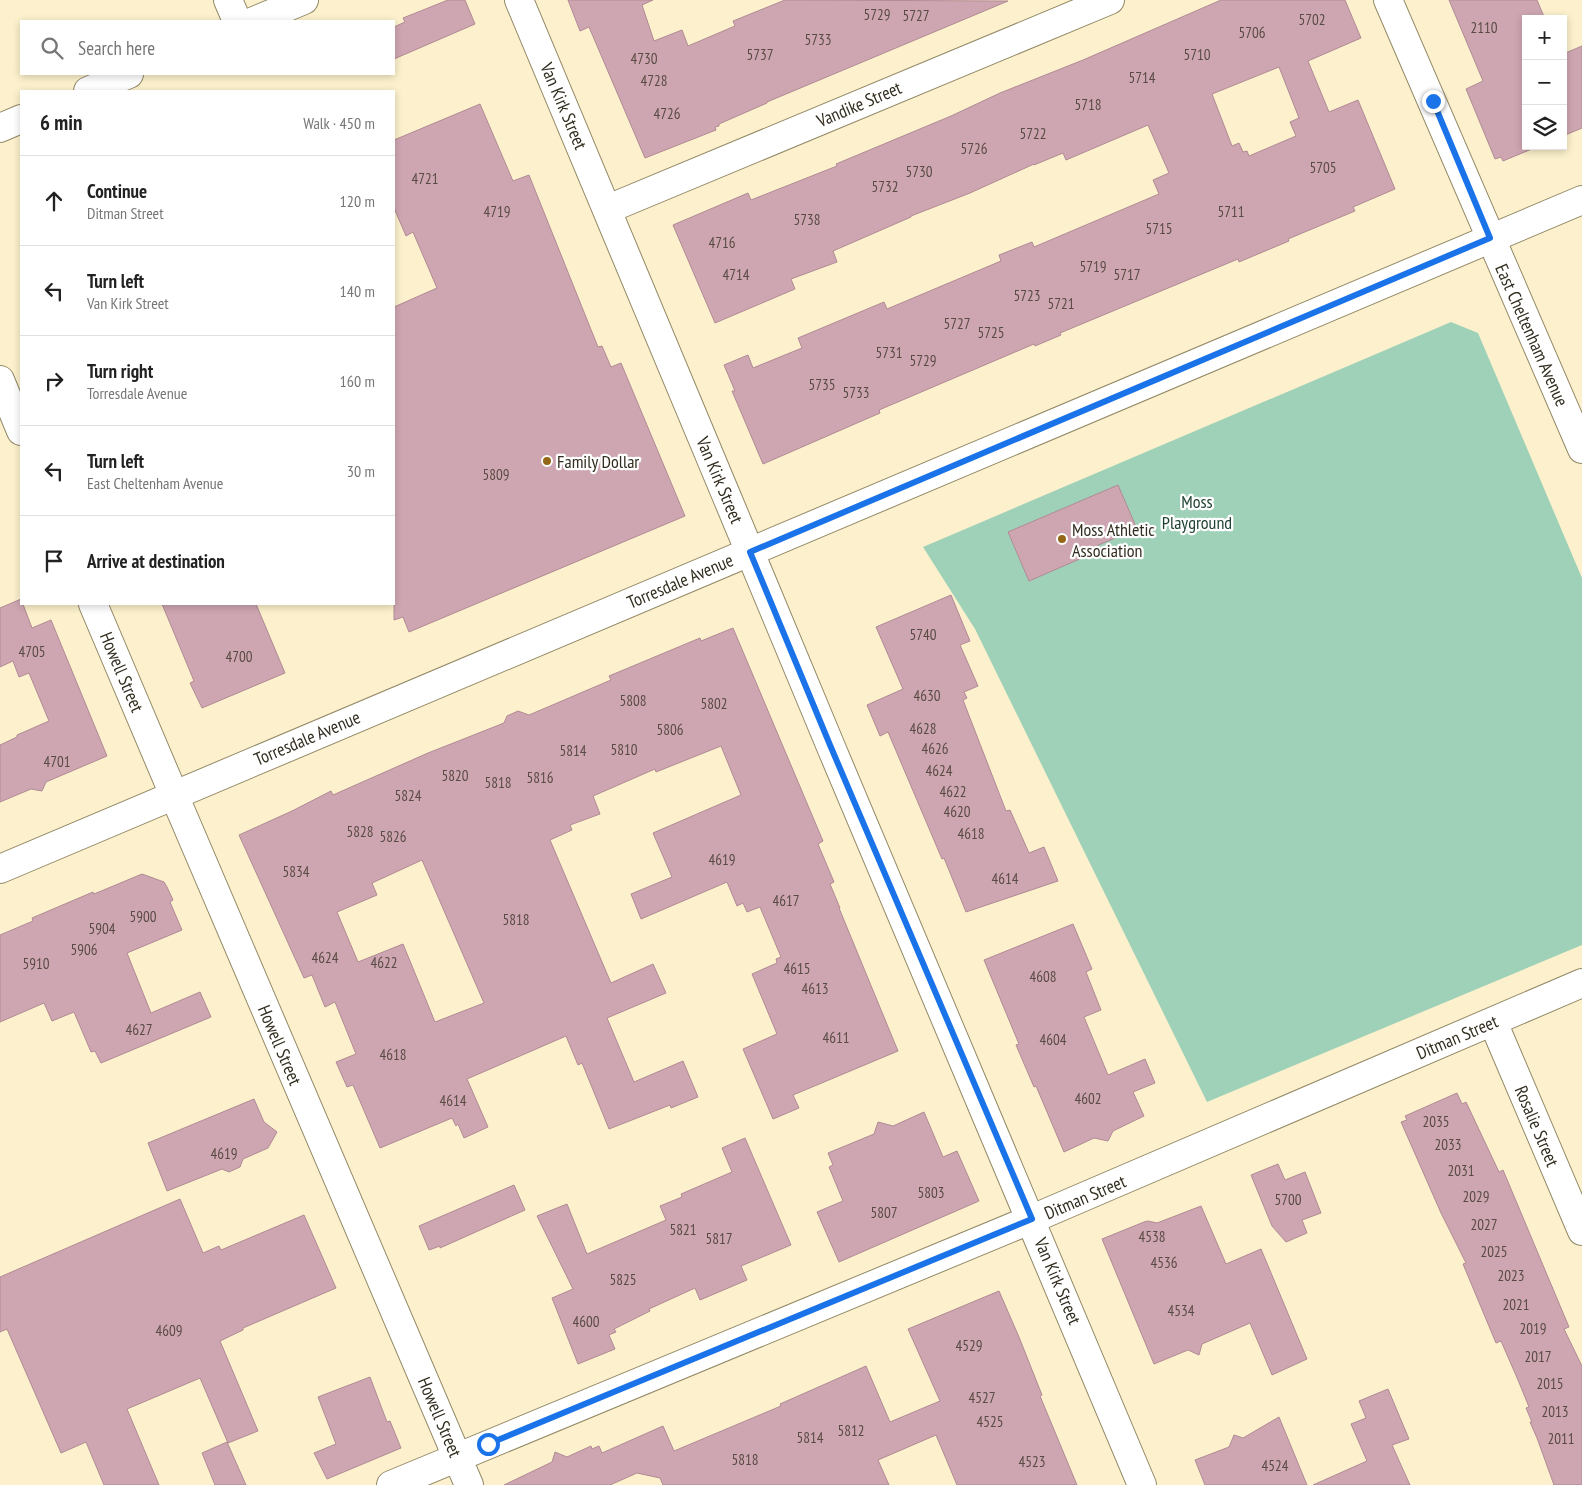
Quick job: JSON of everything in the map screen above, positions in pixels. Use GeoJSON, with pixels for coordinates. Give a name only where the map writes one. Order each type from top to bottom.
{"type":"FeatureCollection","features":[{"type":"Feature","properties":{"kind":"street"},"geometry":{"type":"LineString","coordinates":[[228,0],[237,20]]}},
{"type":"Feature","properties":{"kind":"street"},"geometry":{"type":"LineString","coordinates":[[256,20],[304,0]]}},
{"type":"Feature","properties":{"kind":"street","name":"Van Kirk Street"},"geometry":{"type":"LineString","coordinates":[[519,0],[1142,1485]]}},
{"type":"Feature","properties":{"kind":"street","name":"Vandike Street"},"geometry":{"type":"LineString","coordinates":[[608,209],[1110,0]]}},
{"type":"Feature","properties":{"kind":"street","name":"East Cheltenham Avenue"},"geometry":{"type":"LineString","coordinates":[[1388,0],[1582,449]]}},
{"type":"Feature","properties":{"kind":"street"},"geometry":{"type":"LineString","coordinates":[[90,90],[127,75]]}},
{"type":"Feature","properties":{"kind":"street"},"geometry":{"type":"LineString","coordinates":[[0,128],[20,119]]}},
{"type":"Feature","properties":{"kind":"street","name":"Torresdale Avenue"},"geometry":{"type":"LineString","coordinates":[[0,869],[1582,200]]}},
{"type":"Feature","properties":{"kind":"street"},"geometry":{"type":"LineString","coordinates":[[0,380],[20,429]]}},
{"type":"Feature","properties":{"kind":"street","name":"Howell Street"},"geometry":{"type":"LineString","coordinates":[[94,605],[469,1485]]}},
{"type":"Feature","properties":{"kind":"street","name":"Ditman Street"},"geometry":{"type":"LineString","coordinates":[[391,1485],[1032,1219],[1582,983]]}},
{"type":"Feature","properties":{"kind":"street","name":"Rosalie Street"},"geometry":{"type":"LineString","coordinates":[[1493,1022],[1582,1231]]}},
{"type":"Feature","properties":{"kind":"green space","name":"Moss Playground"},"geometry":{"type":"Polygon","coordinates":[[[1451,322],[1478,333],[1582,578],[1582,945],[1207,1102],[975,629],[923,547],[1451,322]]]}},
{"type":"Feature","properties":{"kind":"building"},"geometry":{"type":"Polygon","coordinates":[[[448,0],[465,0],[475,24],[395,59],[395,27],[405,22],[403,18],[448,0]]]}},
{"type":"Feature","properties":{"kind":"building"},"geometry":{"type":"Polygon","coordinates":[[[568,0],[653,0],[642,5],[654,41],[682,30],[688,46],[735,26],[733,21],[785,0],[1008,1],[767,102],[719,124],[719,126],[715,127],[716,130],[645,158],[589,27],[580,31],[568,0]]]}},
{"type":"Feature","properties":{"kind":"building"},"geometry":{"type":"Polygon","coordinates":[[[1221,0],[1345,0],[1361,38],[1308,61],[1329,112],[1358,100],[1395,189],[1353,207],[1355,211],[1288,239],[1289,241],[1239,262],[1238,259],[1060,333],[1061,335],[1035,346],[1034,344],[879,410],[880,413],[763,464],[732,391],[735,391],[724,365],[748,355],[753,368],[802,348],[798,338],[884,302],[887,309],[1001,261],[999,255],[1032,242],[1034,247],[1159,194],[1153,180],[1169,173],[1148,125],[1066,160],[1063,153],[911,216],[833,251],[837,262],[791,279],[795,289],[715,323],[673,225],[748,193],[751,200],[837,166],[836,164],[951,116],[1000,93],[1083,60],[1221,0]],[[1279,67],[1212,94],[1232,146],[1239,143],[1243,152],[1247,151],[1249,156],[1296,136],[1290,122],[1299,118],[1279,67]]]}},
{"type":"Feature","properties":{"kind":"building"},"geometry":{"type":"Polygon","coordinates":[[[1449,0],[1537,0],[1543,15],[1522,15],[1522,150],[1529,150],[1503,161],[1501,157],[1495,159],[1466,89],[1483,81],[1449,0]]]}},
{"type":"Feature","properties":{"kind":"building"},"geometry":{"type":"Polygon","coordinates":[[[1582,46],[1582,128],[1567,134],[1567,60],[1567,52],[1582,46]]]}},
{"type":"Feature","properties":{"kind":"building"},"geometry":{"type":"Polygon","coordinates":[[[480,104],[513,181],[529,175],[598,347],[602,346],[611,367],[621,363],[685,516],[409,632],[403,617],[394,620],[395,307],[437,288],[413,232],[406,236],[395,210],[395,140],[480,104]]]}},
{"type":"Feature","properties":{"kind":"building","name":"Moss Athletic Association"},"geometry":{"type":"Polygon","coordinates":[[[1118,485],[1137,529],[1096,546],[1098,551],[1029,581],[1008,532],[1118,485]]]}},
{"type":"Feature","properties":{"kind":"building"},"geometry":{"type":"Polygon","coordinates":[[[951,595],[970,641],[960,645],[978,686],[964,692],[967,698],[963,700],[1006,811],[1010,810],[1029,853],[1044,847],[1058,881],[966,912],[888,732],[880,736],[867,705],[903,689],[876,627],[951,595]]]}},
{"type":"Feature","properties":{"kind":"building"},"geometry":{"type":"Polygon","coordinates":[[[20,599],[20,605],[23,605],[32,628],[51,620],[107,756],[46,782],[42,791],[31,789],[0,802],[0,745],[17,737],[17,735],[49,721],[29,673],[19,677],[13,661],[0,667],[0,608],[20,599]]]}},
{"type":"Feature","properties":{"kind":"building"},"geometry":{"type":"Polygon","coordinates":[[[162,605],[256,605],[285,673],[202,708],[190,683],[194,681],[162,605]]]}},
{"type":"Feature","properties":{"kind":"building"},"geometry":{"type":"Polygon","coordinates":[[[733,628],[823,841],[818,844],[834,882],[830,884],[898,1051],[793,1095],[799,1108],[773,1119],[743,1049],[777,1034],[752,974],[777,963],[776,959],[781,957],[760,907],[747,912],[743,903],[737,906],[727,882],[641,919],[631,894],[672,877],[653,833],[741,795],[721,746],[656,772],[655,769],[593,796],[600,814],[570,825],[572,830],[550,840],[611,983],[653,964],[666,993],[607,1018],[634,1082],[683,1061],[698,1097],[671,1108],[670,1105],[609,1129],[582,1063],[578,1065],[566,1036],[467,1079],[488,1127],[464,1138],[458,1124],[456,1126],[452,1118],[380,1148],[353,1085],[347,1087],[336,1062],[356,1054],[335,1002],[325,1007],[312,975],[304,978],[239,835],[331,791],[333,795],[428,753],[504,723],[507,716],[518,711],[529,715],[611,680],[609,676],[700,638],[701,641],[733,628]],[[422,860],[372,883],[377,895],[337,912],[358,962],[403,944],[435,1022],[484,1003],[422,860]]]}},
{"type":"Feature","properties":{"kind":"building"},"geometry":{"type":"Polygon","coordinates":[[[142,874],[164,882],[173,900],[170,902],[182,930],[127,953],[151,1013],[200,992],[211,1017],[101,1063],[95,1051],[91,1052],[74,1012],[52,1021],[44,1003],[0,1022],[0,935],[33,921],[32,918],[142,874]]]}},
{"type":"Feature","properties":{"kind":"building"},"geometry":{"type":"Polygon","coordinates":[[[1073,924],[1092,969],[1086,972],[1101,1010],[1084,1017],[1108,1075],[1145,1059],[1155,1083],[1133,1092],[1144,1116],[1113,1131],[1108,1141],[1094,1138],[1064,1152],[1016,1045],[1019,1044],[984,960],[1073,924]]]}},
{"type":"Feature","properties":{"kind":"building"},"geometry":{"type":"Polygon","coordinates":[[[1457,1093],[1462,1104],[1466,1102],[1499,1172],[1503,1170],[1569,1327],[1564,1329],[1582,1366],[1582,1485],[1554,1485],[1530,1422],[1532,1422],[1526,1408],[1529,1407],[1518,1380],[1501,1341],[1496,1343],[1463,1264],[1466,1263],[1441,1213],[1401,1122],[1407,1120],[1405,1116],[1457,1093]]]}},
{"type":"Feature","properties":{"kind":"building"},"geometry":{"type":"Polygon","coordinates":[[[254,1099],[264,1122],[277,1132],[268,1148],[243,1159],[240,1167],[229,1172],[222,1169],[167,1191],[148,1143],[254,1099]]]}},
{"type":"Feature","properties":{"kind":"building"},"geometry":{"type":"Polygon","coordinates":[[[924,1112],[943,1157],[957,1151],[979,1201],[839,1262],[817,1212],[843,1201],[829,1167],[833,1165],[828,1153],[874,1134],[878,1122],[893,1126],[924,1112]]]}},
{"type":"Feature","properties":{"kind":"building"},"geometry":{"type":"Polygon","coordinates":[[[745,1138],[791,1245],[741,1266],[747,1280],[700,1300],[695,1288],[649,1309],[650,1311],[614,1329],[616,1332],[609,1335],[615,1349],[578,1364],[552,1298],[573,1289],[537,1216],[567,1204],[587,1254],[666,1220],[660,1206],[682,1197],[681,1194],[732,1172],[722,1148],[745,1138]]]}},
{"type":"Feature","properties":{"kind":"building"},"geometry":{"type":"Polygon","coordinates":[[[1278,1164],[1285,1180],[1305,1172],[1321,1213],[1302,1220],[1307,1233],[1286,1242],[1272,1226],[1251,1175],[1278,1164]]]}},
{"type":"Feature","properties":{"kind":"building"},"geometry":{"type":"Polygon","coordinates":[[[514,1185],[525,1210],[440,1248],[440,1246],[429,1250],[419,1226],[514,1185]]]}},
{"type":"Feature","properties":{"kind":"building"},"geometry":{"type":"Polygon","coordinates":[[[180,1199],[203,1253],[219,1246],[221,1250],[304,1215],[336,1288],[243,1328],[243,1330],[220,1341],[258,1431],[228,1443],[200,1378],[127,1409],[159,1485],[104,1485],[86,1442],[61,1453],[7,1329],[0,1332],[0,1277],[180,1199]]]}},
{"type":"Feature","properties":{"kind":"building"},"geometry":{"type":"Polygon","coordinates":[[[1201,1206],[1226,1264],[1261,1249],[1307,1359],[1272,1375],[1250,1323],[1202,1344],[1199,1355],[1188,1350],[1154,1364],[1102,1239],[1144,1222],[1157,1223],[1201,1206]]]}},
{"type":"Feature","properties":{"kind":"building"},"geometry":{"type":"Polygon","coordinates":[[[999,1291],[1077,1485],[957,1485],[936,1435],[878,1460],[889,1485],[663,1485],[660,1478],[637,1473],[610,1485],[504,1485],[552,1462],[555,1452],[567,1457],[591,1446],[592,1449],[599,1446],[602,1453],[663,1426],[674,1451],[781,1406],[780,1404],[866,1366],[890,1422],[940,1401],[908,1329],[999,1291]]]}},
{"type":"Feature","properties":{"kind":"building"},"geometry":{"type":"Polygon","coordinates":[[[370,1377],[387,1422],[390,1421],[401,1448],[327,1479],[314,1453],[336,1444],[318,1397],[370,1377]]]}},
{"type":"Feature","properties":{"kind":"building"},"geometry":{"type":"Polygon","coordinates":[[[1388,1389],[1409,1439],[1392,1445],[1410,1485],[1313,1485],[1367,1461],[1351,1424],[1366,1418],[1359,1401],[1388,1389]]]}},
{"type":"Feature","properties":{"kind":"building"},"geometry":{"type":"Polygon","coordinates":[[[1279,1417],[1307,1485],[1205,1485],[1195,1460],[1229,1447],[1234,1435],[1243,1438],[1279,1417]]]}},
{"type":"Feature","properties":{"kind":"building"},"geometry":{"type":"Polygon","coordinates":[[[227,1442],[246,1485],[215,1485],[202,1453],[227,1442]]]}},
{"type":"Feature","properties":{"kind":"place","name":"Family Dollar"},"geometry":{"type":"Point","coordinates":[547,461]}},
{"type":"Feature","properties":{"kind":"place","name":"Moss Athletic Association"},"geometry":{"type":"Point","coordinates":[1062,539]}},
{"type":"Feature","properties":{"kind":"route"},"geometry":{"type":"LineString","coordinates":[[488,1444],[1032,1219],[750,552],[1490,238],[1433,101]]}}]}
